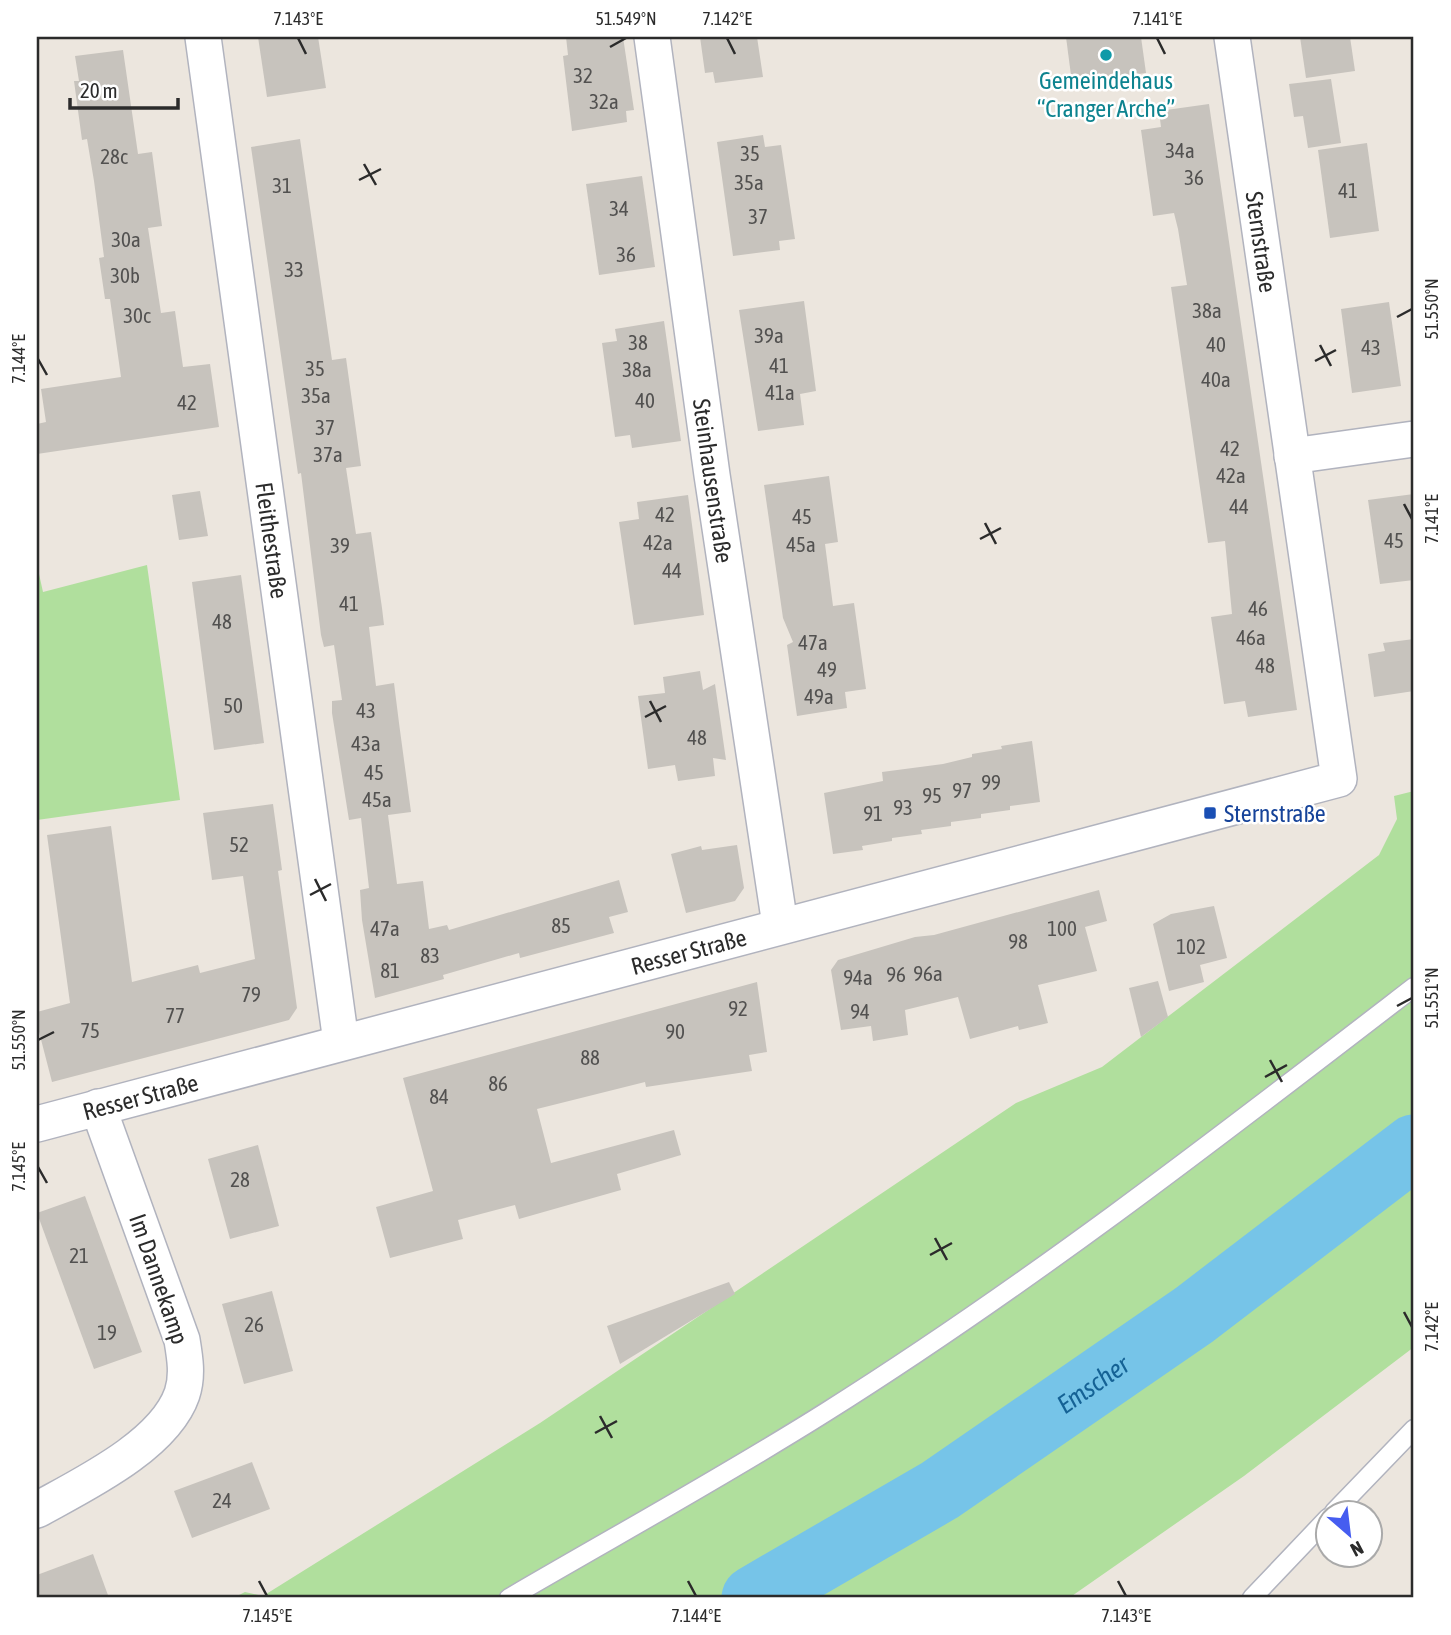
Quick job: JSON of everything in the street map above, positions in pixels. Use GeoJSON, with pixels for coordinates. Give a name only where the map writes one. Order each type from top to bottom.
{"type":"FeatureCollection","features":[{"type":"Feature","properties":{"kind":"street","name":"Fleithestraße"},"geometry":{"type":"LineString","coordinates":[[203,37],[341,1042]]}},
{"type":"Feature","properties":{"kind":"street","name":"Steinhausenstraße"},"geometry":{"type":"LineString","coordinates":[[652,37],[714,488],[780,925]]}},
{"type":"Feature","properties":{"kind":"street","name":"Sternstraße"},"geometry":{"type":"LineString","coordinates":[[1232,37],[1339,779]]}},
{"type":"Feature","properties":{"kind":"street"},"geometry":{"type":"LineString","coordinates":[[1292,456],[1414,439]]}},
{"type":"Feature","properties":{"kind":"street","name":"Resser Straße"},"geometry":{"type":"LineString","coordinates":[[37,1124],[1339,779]]}},
{"type":"Feature","properties":{"kind":"street","name":"Im Dannekamp"},"geometry":{"type":"LineString","coordinates":[[37,1510],[93,1479],[146,1442],[170,1415],[182,1394],[186,1368],[182,1340],[99,1107]]}},
{"type":"Feature","properties":{"kind":"lane"},"geometry":{"type":"LineString","coordinates":[[509,1598],[827,1412],[1163,1177],[1414,986]]}},
{"type":"Feature","properties":{"kind":"lane"},"geometry":{"type":"LineString","coordinates":[[1348,1498],[1414,1429]]}},
{"type":"Feature","properties":{"kind":"lane"},"geometry":{"type":"LineString","coordinates":[[1252,1598],[1314,1533]]}},
{"type":"Feature","properties":{"kind":"green space"},"geometry":{"type":"Polygon","coordinates":[[[37,565],[43,592],[147,565],[180,800],[37,820],[37,565]]]}},
{"type":"Feature","properties":{"kind":"green space"},"geometry":{"type":"Polygon","coordinates":[[[1414,791],[1414,1347],[1244,1476],[1069,1598],[233,1598],[245,1592],[263,1596],[540,1423],[1016,1103],[1102,1067],[1379,855],[1397,819],[1394,796],[1414,791]]]}},
{"type":"Feature","properties":{"kind":"building"},"geometry":{"type":"Polygon","coordinates":[[[258,37],[318,37],[326,88],[267,97],[258,37]]]}},
{"type":"Feature","properties":{"kind":"building"},"geometry":{"type":"Polygon","coordinates":[[[566,37],[623,37],[634,110],[626,111],[627,122],[572,131],[563,56],[568,55],[566,37]]]}},
{"type":"Feature","properties":{"kind":"building"},"geometry":{"type":"Polygon","coordinates":[[[700,37],[757,37],[763,77],[715,83],[713,72],[705,73],[700,37]]]}},
{"type":"Feature","properties":{"kind":"building","name":"Gemeindehaus “Cranger Arche”"},"geometry":{"type":"Polygon","coordinates":[[[1066,37],[1141,37],[1146,73],[1072,83],[1066,37]]]}},
{"type":"Feature","properties":{"kind":"building"},"geometry":{"type":"Polygon","coordinates":[[[1300,37],[1350,37],[1355,71],[1306,78],[1300,37]]]}},
{"type":"Feature","properties":{"kind":"building"},"geometry":{"type":"Polygon","coordinates":[[[123,50],[138,154],[152,152],[162,226],[148,228],[161,313],[175,311],[183,367],[210,364],[219,427],[37,454],[37,424],[46,422],[41,389],[121,377],[110,299],[105,299],[99,258],[104,257],[94,181],[87,139],[82,140],[74,81],[79,81],[75,56],[123,50]]]}},
{"type":"Feature","properties":{"kind":"building"},"geometry":{"type":"Polygon","coordinates":[[[1331,79],[1341,143],[1308,148],[1303,116],[1294,117],[1289,84],[1331,79]]]}},
{"type":"Feature","properties":{"kind":"building"},"geometry":{"type":"Polygon","coordinates":[[[1209,104],[1297,710],[1248,717],[1245,701],[1224,704],[1211,617],[1232,614],[1225,541],[1208,543],[1171,287],[1187,285],[1178,229],[1174,213],[1153,216],[1141,130],[1161,127],[1159,111],[1209,104]]]}},
{"type":"Feature","properties":{"kind":"building"},"geometry":{"type":"Polygon","coordinates":[[[763,135],[765,147],[781,145],[795,239],[779,241],[780,250],[733,256],[717,142],[763,135]]]}},
{"type":"Feature","properties":{"kind":"building"},"geometry":{"type":"Polygon","coordinates":[[[300,139],[332,360],[346,358],[361,466],[346,468],[356,534],[371,532],[382,608],[384,625],[369,627],[376,686],[394,683],[411,812],[388,815],[397,884],[423,881],[429,929],[447,925],[449,930],[619,880],[628,912],[609,917],[614,933],[520,958],[519,953],[443,975],[444,979],[375,998],[362,920],[360,890],[369,888],[361,818],[349,820],[332,713],[332,701],[342,700],[334,645],[324,647],[321,635],[301,473],[298,474],[251,147],[300,139]]]}},
{"type":"Feature","properties":{"kind":"building"},"geometry":{"type":"Polygon","coordinates":[[[1367,143],[1379,231],[1330,238],[1318,150],[1367,143]]]}},
{"type":"Feature","properties":{"kind":"building"},"geometry":{"type":"Polygon","coordinates":[[[642,176],[655,267],[599,275],[586,184],[642,176]]]}},
{"type":"Feature","properties":{"kind":"building"},"geometry":{"type":"Polygon","coordinates":[[[804,301],[816,391],[800,394],[804,425],[758,431],[739,310],[804,301]]]}},
{"type":"Feature","properties":{"kind":"building"},"geometry":{"type":"Polygon","coordinates":[[[1389,302],[1401,386],[1352,393],[1341,309],[1389,302]]]}},
{"type":"Feature","properties":{"kind":"building"},"geometry":{"type":"Polygon","coordinates":[[[664,321],[681,441],[632,448],[630,435],[615,437],[602,343],[617,341],[615,329],[664,321]]]}},
{"type":"Feature","properties":{"kind":"building"},"geometry":{"type":"Polygon","coordinates":[[[829,476],[838,542],[825,544],[833,606],[854,603],[866,689],[845,692],[847,708],[797,716],[787,645],[793,642],[783,618],[764,485],[829,476]]]}},
{"type":"Feature","properties":{"kind":"building"},"geometry":{"type":"Polygon","coordinates":[[[200,491],[208,536],[179,540],[172,495],[200,491]]]}},
{"type":"Feature","properties":{"kind":"building"},"geometry":{"type":"Polygon","coordinates":[[[1414,494],[1414,580],[1380,584],[1368,500],[1414,494]]]}},
{"type":"Feature","properties":{"kind":"building"},"geometry":{"type":"Polygon","coordinates":[[[688,495],[704,615],[634,625],[619,522],[639,519],[637,502],[688,495]]]}},
{"type":"Feature","properties":{"kind":"building"},"geometry":{"type":"Polygon","coordinates":[[[241,575],[264,743],[214,750],[192,582],[241,575]]]}},
{"type":"Feature","properties":{"kind":"building"},"geometry":{"type":"Polygon","coordinates":[[[1414,639],[1414,691],[1374,697],[1368,654],[1385,651],[1383,643],[1414,639]]]}},
{"type":"Feature","properties":{"kind":"building"},"geometry":{"type":"Polygon","coordinates":[[[700,671],[703,690],[715,684],[726,760],[713,758],[715,776],[678,781],[675,765],[648,769],[638,696],[665,693],[663,677],[700,671]]]}},
{"type":"Feature","properties":{"kind":"building"},"geometry":{"type":"Polygon","coordinates":[[[1032,741],[1040,802],[1010,806],[1010,810],[981,814],[981,818],[921,830],[922,834],[862,846],[863,850],[833,854],[824,793],[883,781],[882,772],[943,764],[972,757],[972,754],[1002,749],[1001,746],[1032,741]]]}},
{"type":"Feature","properties":{"kind":"building"},"geometry":{"type":"Polygon","coordinates":[[[273,804],[282,870],[278,871],[297,1008],[289,1020],[52,1082],[37,1024],[37,1012],[70,1003],[47,835],[111,826],[132,982],[198,965],[200,973],[255,959],[243,876],[212,880],[203,813],[273,804]]]}},
{"type":"Feature","properties":{"kind":"building"},"geometry":{"type":"Polygon","coordinates":[[[737,845],[744,888],[735,901],[686,913],[671,854],[701,846],[702,850],[737,845]]]}},
{"type":"Feature","properties":{"kind":"building"},"geometry":{"type":"Polygon","coordinates":[[[1099,890],[1107,921],[1085,927],[1097,971],[1038,985],[1048,1023],[1019,1030],[1018,1026],[970,1039],[958,997],[905,1010],[908,1035],[873,1041],[871,1026],[841,1030],[831,970],[838,960],[915,937],[934,935],[1099,890]]]}},
{"type":"Feature","properties":{"kind":"building"},"geometry":{"type":"Polygon","coordinates":[[[1214,906],[1227,958],[1200,965],[1204,982],[1169,991],[1153,924],[1171,914],[1214,906]]]}},
{"type":"Feature","properties":{"kind":"building"},"geometry":{"type":"Polygon","coordinates":[[[1158,981],[1168,1017],[1141,1037],[1129,988],[1158,981]]]}},
{"type":"Feature","properties":{"kind":"building"},"geometry":{"type":"Polygon","coordinates":[[[757,982],[767,1052],[749,1055],[752,1071],[646,1087],[645,1082],[537,1109],[551,1163],[674,1130],[681,1155],[617,1174],[621,1190],[519,1219],[515,1205],[458,1220],[463,1239],[390,1258],[376,1207],[433,1191],[403,1078],[757,982]]]}},
{"type":"Feature","properties":{"kind":"building"},"geometry":{"type":"Polygon","coordinates":[[[258,1145],[279,1226],[230,1239],[208,1159],[258,1145]]]}},
{"type":"Feature","properties":{"kind":"building"},"geometry":{"type":"Polygon","coordinates":[[[85,1196],[142,1352],[94,1369],[37,1213],[85,1196]]]}},
{"type":"Feature","properties":{"kind":"building"},"geometry":{"type":"Polygon","coordinates":[[[729,1282],[735,1294],[620,1364],[607,1326],[729,1282]]]}},
{"type":"Feature","properties":{"kind":"building"},"geometry":{"type":"Polygon","coordinates":[[[272,1291],[293,1371],[244,1384],[222,1304],[272,1291]]]}},
{"type":"Feature","properties":{"kind":"building"},"geometry":{"type":"Polygon","coordinates":[[[252,1462],[270,1509],[192,1538],[174,1491],[252,1462]]]}},
{"type":"Feature","properties":{"kind":"building"},"geometry":{"type":"Polygon","coordinates":[[[93,1554],[109,1598],[37,1598],[37,1575],[93,1554]]]}},
{"type":"Feature","properties":{"kind":"waterway","name":"Emscher"},"geometry":{"type":"LineString","coordinates":[[754,1598],[940,1490],[1194,1315],[1414,1147]]}},
{"type":"Feature","properties":{"kind":"place","name":"Gemeindehaus “Cranger Arche”"},"geometry":{"type":"Point","coordinates":[1106,55]}},
{"type":"Feature","properties":{"kind":"place","name":"Sternstraße"},"geometry":{"type":"Point","coordinates":[1210,813]}}]}
